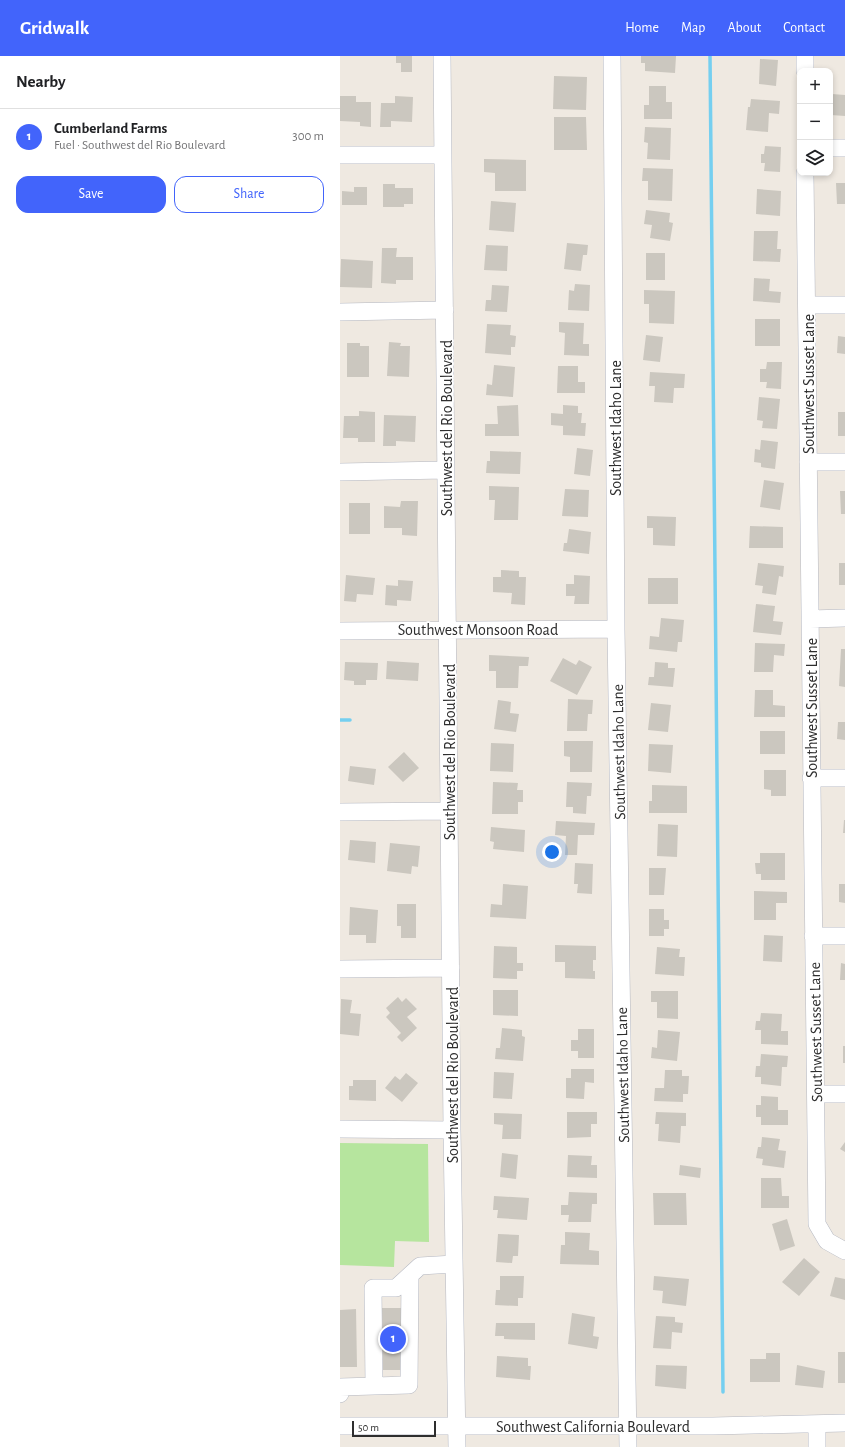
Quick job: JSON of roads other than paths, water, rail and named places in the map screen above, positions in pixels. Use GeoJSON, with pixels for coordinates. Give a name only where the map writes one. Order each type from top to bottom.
{"type":"FeatureCollection","features":[{"type":"Feature","properties":{"kind":"street","name":"Southwest del Rio Boulevard"},"geometry":{"type":"LineString","coordinates":[[442,56],[452,1130],[457,1447]]}},
{"type":"Feature","properties":{"kind":"street","name":"Southwest Idaho Lane"},"geometry":{"type":"LineString","coordinates":[[612,56],[616,629],[628,1447]]}},
{"type":"Feature","properties":{"kind":"street"},"geometry":{"type":"LineString","coordinates":[[805,56],[805,68]]}},
{"type":"Feature","properties":{"kind":"street"},"geometry":{"type":"LineString","coordinates":[[833,148],[845,148]]}},
{"type":"Feature","properties":{"kind":"street"},"geometry":{"type":"LineString","coordinates":[[340,155],[444,155]]}},
{"type":"Feature","properties":{"kind":"street","name":"Southwest Susset Lane"},"geometry":{"type":"LineString","coordinates":[[805,176],[817,1224],[827,1241],[845,1251]]}},
{"type":"Feature","properties":{"kind":"street"},"geometry":{"type":"LineString","coordinates":[[807,305],[845,305]]}},
{"type":"Feature","properties":{"kind":"street"},"geometry":{"type":"LineString","coordinates":[[340,312],[445,310]]}},
{"type":"Feature","properties":{"kind":"street"},"geometry":{"type":"LineString","coordinates":[[808,462],[845,462]]}},
{"type":"Feature","properties":{"kind":"street"},"geometry":{"type":"LineString","coordinates":[[340,472],[445,470]]}},
{"type":"Feature","properties":{"kind":"street"},"geometry":{"type":"LineString","coordinates":[[810,619],[845,618]]}},
{"type":"Feature","properties":{"kind":"street","name":"Southwest Monsoon Road"},"geometry":{"type":"LineString","coordinates":[[340,631],[448,629],[616,629]]}},
{"type":"Feature","properties":{"kind":"street"},"geometry":{"type":"LineString","coordinates":[[811,778],[845,778]]}},
{"type":"Feature","properties":{"kind":"street"},"geometry":{"type":"LineString","coordinates":[[340,812],[449,811]]}},
{"type":"Feature","properties":{"kind":"street"},"geometry":{"type":"LineString","coordinates":[[813,936],[845,936]]}},
{"type":"Feature","properties":{"kind":"street"},"geometry":{"type":"LineString","coordinates":[[340,969],[451,968]]}},
{"type":"Feature","properties":{"kind":"street"},"geometry":{"type":"LineString","coordinates":[[816,1094],[845,1094]]}},
{"type":"Feature","properties":{"kind":"street"},"geometry":{"type":"LineString","coordinates":[[340,1129],[452,1130]]}},
{"type":"Feature","properties":{"kind":"street"},"geometry":{"type":"LineString","coordinates":[[374,1386],[373,1288],[396,1288],[420,1266],[454,1264]]}},
{"type":"Feature","properties":{"kind":"street"},"geometry":{"type":"LineString","coordinates":[[340,1394],[340,1387],[409,1385],[410,1276]]}},
{"type":"Feature","properties":{"kind":"street"},"geometry":{"type":"LineString","coordinates":[[817,1424],[817,1447]]}},
{"type":"Feature","properties":{"kind":"street","name":"Southwest California Boulevard"},"geometry":{"type":"LineString","coordinates":[[340,1426],[457,1427],[845,1424]]}},
{"type":"Feature","properties":{"kind":"waterway"},"geometry":{"type":"LineString","coordinates":[[710,56],[723,1392]]}},
{"type":"Feature","properties":{"kind":"waterway"},"geometry":{"type":"LineString","coordinates":[[340,720],[350,720]]}},
{"type":"Feature","properties":{"kind":"place","name":"Cumberland Farms"},"geometry":{"type":"Point","coordinates":[393,1339]}}]}
